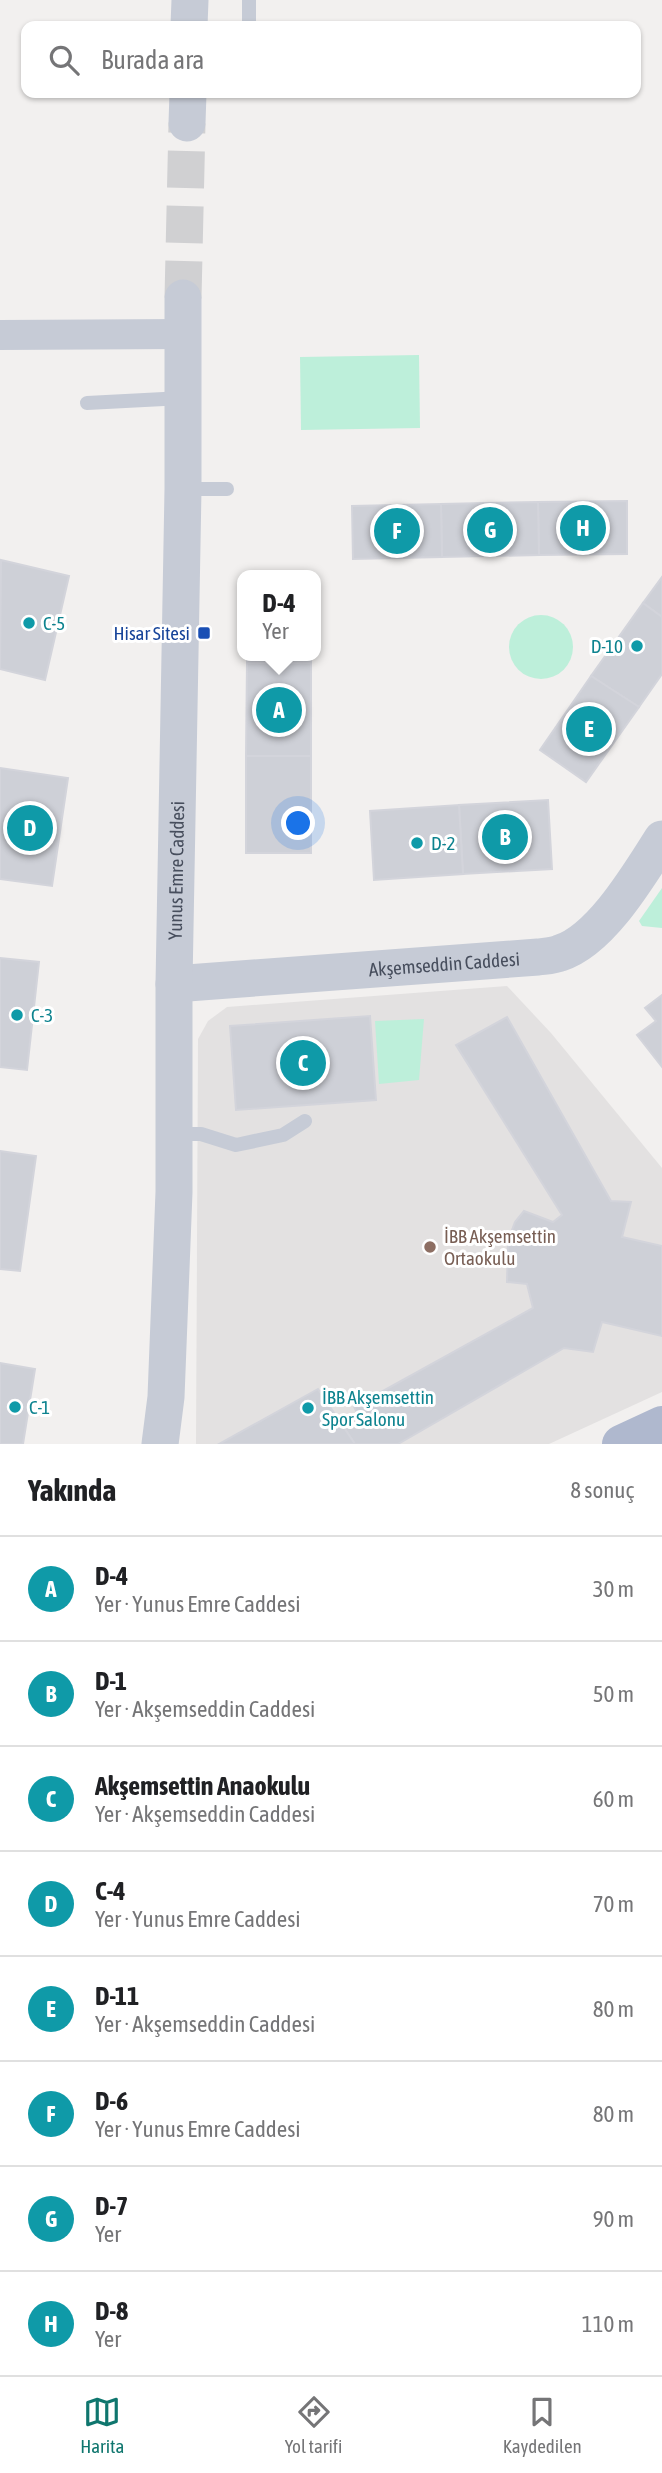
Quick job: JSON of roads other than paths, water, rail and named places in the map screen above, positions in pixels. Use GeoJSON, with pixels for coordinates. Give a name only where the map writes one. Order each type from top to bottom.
{"type":"FeatureCollection","features":[{"type":"Feature","properties":{"kind":"main road"},"geometry":{"type":"LineString","coordinates":[[621,1444],[662,1425]]}},
{"type":"Feature","properties":{"kind":"street"},"geometry":{"type":"LineString","coordinates":[[189,21],[190,0]]}},
{"type":"Feature","properties":{"kind":"street","name":"Yunus Emre Caddesi"},"geometry":{"type":"LineString","coordinates":[[160,1444],[166,1397],[174,1134],[183,298]]}},
{"type":"Feature","properties":{"kind":"street"},"geometry":{"type":"LineString","coordinates":[[0,335],[182,334]]}},
{"type":"Feature","properties":{"kind":"street","name":"Akşemseddin Caddesi"},"geometry":{"type":"LineString","coordinates":[[174,984],[538,957],[561,953],[584,940],[606,920],[662,839]]}},
{"type":"Feature","properties":{"kind":"lane"},"geometry":{"type":"LineString","coordinates":[[249,0],[249,21]]}},
{"type":"Feature","properties":{"kind":"lane"},"geometry":{"type":"LineString","coordinates":[[87,402],[183,398]]}},
{"type":"Feature","properties":{"kind":"lane"},"geometry":{"type":"LineString","coordinates":[[183,489],[227,489]]}},
{"type":"Feature","properties":{"kind":"lane"},"geometry":{"type":"LineString","coordinates":[[174,1134],[201,1134],[236,1146],[283,1135],[305,1121]]}},
{"type":"Feature","properties":{"kind":"tunnel"},"geometry":{"type":"LineString","coordinates":[[183,298],[187,123]]}},
{"type":"Feature","properties":{"kind":"place","name":"D-8"},"geometry":{"type":"Point","coordinates":[583,528]}},
{"type":"Feature","properties":{"kind":"place","name":"D-7"},"geometry":{"type":"Point","coordinates":[490,530]}},
{"type":"Feature","properties":{"kind":"place","name":"D-6"},"geometry":{"type":"Point","coordinates":[397,531]}},
{"type":"Feature","properties":{"kind":"place","name":"C-5"},"geometry":{"type":"Point","coordinates":[29,623]}},
{"type":"Feature","properties":{"kind":"place","name":"Hisar Sitesi"},"geometry":{"type":"Point","coordinates":[204,633]}},
{"type":"Feature","properties":{"kind":"place","name":"D-10"},"geometry":{"type":"Point","coordinates":[637,646]}},
{"type":"Feature","properties":{"kind":"place","name":"D-4"},"geometry":{"type":"Point","coordinates":[279,710]}},
{"type":"Feature","properties":{"kind":"place","name":"D-11"},"geometry":{"type":"Point","coordinates":[589,729]}},
{"type":"Feature","properties":{"kind":"place","name":"C-4"},"geometry":{"type":"Point","coordinates":[30,828]}},
{"type":"Feature","properties":{"kind":"place","name":"D-1"},"geometry":{"type":"Point","coordinates":[505,837]}},
{"type":"Feature","properties":{"kind":"place","name":"D-2"},"geometry":{"type":"Point","coordinates":[417,843]}},
{"type":"Feature","properties":{"kind":"place","name":"C-3"},"geometry":{"type":"Point","coordinates":[17,1015]}},
{"type":"Feature","properties":{"kind":"place","name":"Akşemsettin Anaokulu"},"geometry":{"type":"Point","coordinates":[303,1063]}},
{"type":"Feature","properties":{"kind":"place","name":"İBB Akşemsettin Ortaokulu"},"geometry":{"type":"Point","coordinates":[430,1247]}},
{"type":"Feature","properties":{"kind":"place","name":"C-1"},"geometry":{"type":"Point","coordinates":[15,1407]}},
{"type":"Feature","properties":{"kind":"place","name":"İBB Akşemsettin Spor Salonu"},"geometry":{"type":"Point","coordinates":[308,1408]}}]}
